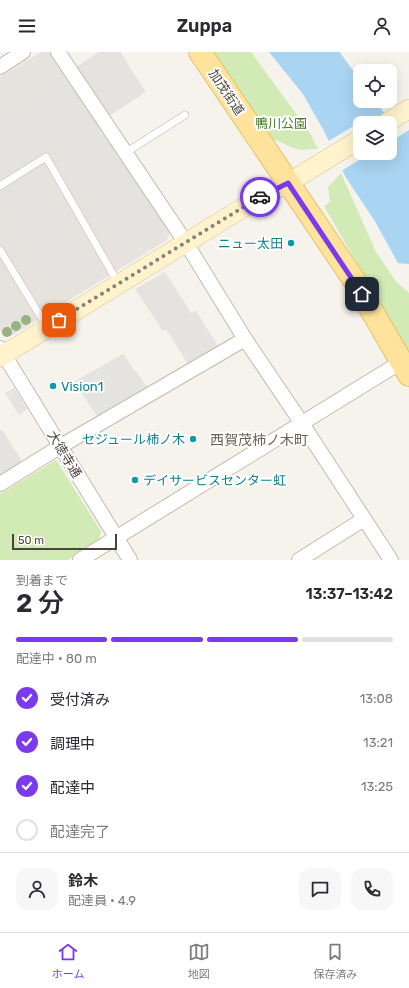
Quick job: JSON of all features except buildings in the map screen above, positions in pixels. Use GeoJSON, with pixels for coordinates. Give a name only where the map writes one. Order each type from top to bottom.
{"type":"FeatureCollection","features":[{"type":"Feature","properties":{"kind":"main road","name":"加茂街道"},"geometry":{"type":"LineString","coordinates":[[200,52],[354,280],[405,368]]}},
{"type":"Feature","properties":{"kind":"street"},"geometry":{"type":"LineString","coordinates":[[0,67],[23,52]]}},
{"type":"Feature","properties":{"kind":"street"},"geometry":{"type":"LineString","coordinates":[[58,52],[186,243],[245,339],[302,422],[391,560]]}},
{"type":"Feature","properties":{"kind":"street"},"geometry":{"type":"LineString","coordinates":[[397,116],[409,109]]}},
{"type":"Feature","properties":{"kind":"street"},"geometry":{"type":"LineString","coordinates":[[1,353],[47,328],[118,283],[267,193],[288,183],[353,143]]}},
{"type":"Feature","properties":{"kind":"street"},"geometry":{"type":"LineString","coordinates":[[0,484],[61,446],[245,339]]}},
{"type":"Feature","properties":{"kind":"street","name":"大徳寺通"},"geometry":{"type":"LineString","coordinates":[[1,353],[61,446],[130,560]]}},
{"type":"Feature","properties":{"kind":"street"},"geometry":{"type":"LineString","coordinates":[[80,560],[302,422],[405,368]]}},
{"type":"Feature","properties":{"kind":"street"},"geometry":{"type":"LineString","coordinates":[[298,560],[364,519]]}},
{"type":"Feature","properties":{"kind":"lane"},"geometry":{"type":"LineString","coordinates":[[125,153],[185,115]]}},
{"type":"Feature","properties":{"kind":"lane"},"geometry":{"type":"LineString","coordinates":[[0,186],[46,157],[118,283]]}},
{"type":"Feature","properties":{"kind":"lane"},"geometry":{"type":"LineString","coordinates":[[0,250],[47,328]]}},
{"type":"Feature","properties":{"kind":"shaded area"},"geometry":{"type":"Polygon","coordinates":[[[41,52],[53,52],[170,232],[167,240],[11,336],[2,333],[0,329],[0,77],[41,52]]]}},
{"type":"Feature","properties":{"kind":"shaded area"},"geometry":{"type":"Polygon","coordinates":[[[99,52],[120,52],[146,92],[108,117],[76,67],[99,52]]]}},
{"type":"Feature","properties":{"kind":"shaded area"},"geometry":{"type":"Polygon","coordinates":[[[66,77],[166,228],[121,256],[52,146],[0,179],[0,124],[44,95],[43,93],[66,77]]]}},
{"type":"Feature","properties":{"kind":"shaded area"},"geometry":{"type":"Polygon","coordinates":[[[37,171],[97,270],[54,298],[38,271],[40,270],[0,200],[0,194],[37,171]]]}},
{"type":"Feature","properties":{"kind":"shaded area"},"geometry":{"type":"Polygon","coordinates":[[[165,272],[191,313],[196,311],[218,346],[188,364],[166,329],[163,331],[135,289],[165,272]]]}},
{"type":"Feature","properties":{"kind":"shaded area"},"geometry":{"type":"Polygon","coordinates":[[[0,282],[23,318],[4,328],[0,322],[0,282]]]}},
{"type":"Feature","properties":{"kind":"shaded area"},"geometry":{"type":"Polygon","coordinates":[[[123,354],[147,387],[97,416],[76,385],[72,387],[70,384],[123,354]]]}},
{"type":"Feature","properties":{"kind":"shaded area"},"geometry":{"type":"Polygon","coordinates":[[[14,388],[27,409],[19,415],[5,393],[14,388]]]}},
{"type":"Feature","properties":{"kind":"shaded area"},"geometry":{"type":"Polygon","coordinates":[[[2,430],[24,464],[0,480],[0,431],[2,430]]]}},
{"type":"Feature","properties":{"kind":"green space","name":"鴨川公園"},"geometry":{"type":"Polygon","coordinates":[[[212,52],[251,52],[310,133],[318,149],[301,150],[269,137],[212,52]]]}},
{"type":"Feature","properties":{"kind":"green space"},"geometry":{"type":"Polygon","coordinates":[[[341,173],[376,252],[397,283],[409,293],[409,353],[324,206],[330,202],[328,187],[341,173]]]}},
{"type":"Feature","properties":{"kind":"green space"},"geometry":{"type":"Polygon","coordinates":[[[56,460],[101,531],[99,540],[68,560],[0,560],[0,494],[56,460]]]}},
{"type":"Feature","properties":{"kind":"water"},"geometry":{"type":"Polygon","coordinates":[[[269,52],[317,52],[347,91],[353,96],[353,108],[366,108],[375,116],[353,116],[353,160],[397,160],[397,118],[409,119],[409,264],[398,263],[376,223],[345,176],[324,131],[303,94],[269,52]]]}},
{"type":"Feature","properties":{"kind":"pier"},"geometry":{"type":"Polygon","coordinates":[[[375,113],[377,115],[393,116],[370,116],[375,113]]]}},
{"type":"Feature","properties":{"kind":"pier"},"geometry":{"type":"Polygon","coordinates":[[[397,116],[409,117],[409,130],[397,138],[397,116]]]}},
{"type":"Feature","properties":{"kind":"pier"},"geometry":{"type":"Polygon","coordinates":[[[353,126],[353,160],[359,160],[341,171],[327,142],[353,126]]]}},
{"type":"Feature","properties":{"kind":"waterway"},"geometry":{"type":"LineString","coordinates":[[324,52],[371,116]]}},
{"type":"Feature","properties":{"kind":"way so far"},"geometry":{"type":"LineString","coordinates":[[59,320],[260,197]]}},
{"type":"Feature","properties":{"kind":"place","name":"ニュー太田"},"geometry":{"type":"Point","coordinates":[291,243]}},
{"type":"Feature","properties":{"kind":"place","name":"Vision1"},"geometry":{"type":"Point","coordinates":[53,386]}},
{"type":"Feature","properties":{"kind":"place","name":"セジュール柿ノ木"},"geometry":{"type":"Point","coordinates":[193,439]}},
{"type":"Feature","properties":{"kind":"place","name":"デイサービスセンター虹"},"geometry":{"type":"Point","coordinates":[135,480]}},
{"type":"Feature","properties":{"kind":"district","name":"西賀茂柿ノ木町"},"geometry":{"type":"Point","coordinates":[259,440]}},
{"type":"Feature","properties":{"kind":"route"},"geometry":{"type":"LineString","coordinates":[[260,197],[288,183],[362,294]]}}]}
